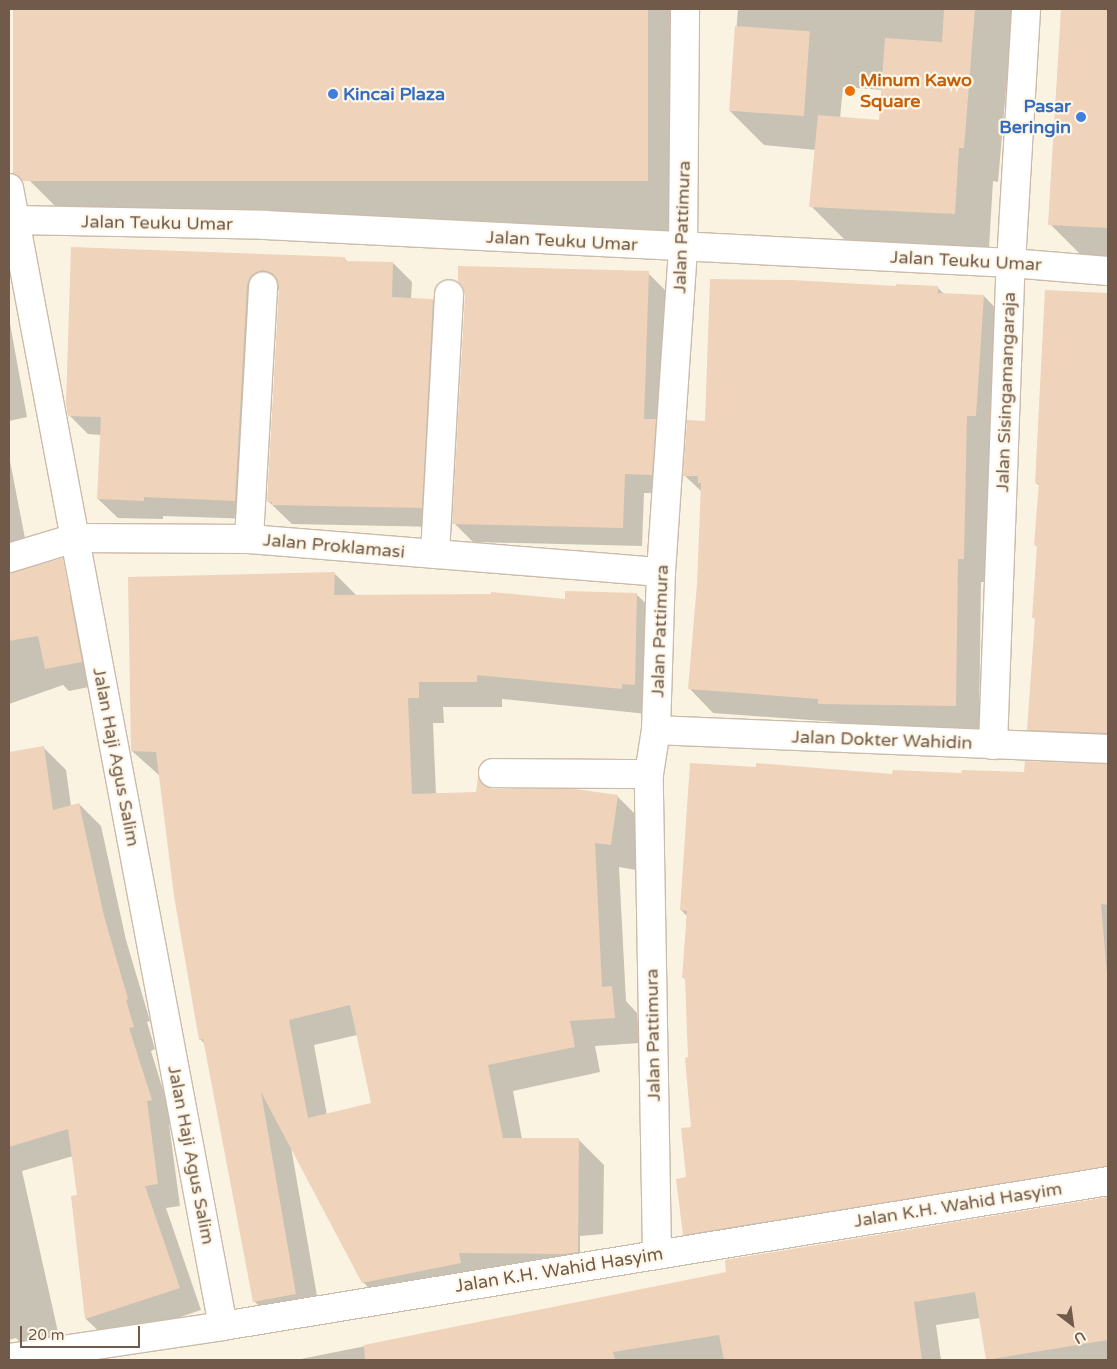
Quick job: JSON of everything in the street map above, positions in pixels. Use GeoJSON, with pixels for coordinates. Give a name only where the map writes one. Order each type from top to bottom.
{"type":"FeatureCollection","features":[{"type":"Feature","properties":{"kind":"street","name":"Jalan Pattimura"},"geometry":{"type":"LineString","coordinates":[[657,1253],[650,774],[656,730],[661,572],[683,248],[685,9]]}},
{"type":"Feature","properties":{"kind":"street","name":"Jalan Sisingamangaraja"},"geometry":{"type":"LineString","coordinates":[[993,744],[1011,263],[1026,9]]}},
{"type":"Feature","properties":{"kind":"street","name":"Jalan Haji Agus Salim"},"geometry":{"type":"LineString","coordinates":[[9,188],[223,1326]]}},
{"type":"Feature","properties":{"kind":"street","name":"Jalan Teuku Umar"},"geometry":{"type":"LineString","coordinates":[[14,220],[265,225],[683,248],[1011,263],[1108,271]]}},
{"type":"Feature","properties":{"kind":"street"},"geometry":{"type":"LineString","coordinates":[[249,539],[263,286]]}},
{"type":"Feature","properties":{"kind":"street"},"geometry":{"type":"LineString","coordinates":[[435,554],[449,294]]}},
{"type":"Feature","properties":{"kind":"street","name":"Jalan Proklamasi"},"geometry":{"type":"LineString","coordinates":[[9,558],[75,538],[249,539],[661,572]]}},
{"type":"Feature","properties":{"kind":"street","name":"Jalan Dokter Wahidin"},"geometry":{"type":"LineString","coordinates":[[656,730],[1108,749]]}},
{"type":"Feature","properties":{"kind":"street"},"geometry":{"type":"LineString","coordinates":[[493,773],[650,774]]}},
{"type":"Feature","properties":{"kind":"street","name":"Jalan K.H. Wahid Hasyim"},"geometry":{"type":"LineString","coordinates":[[9,1358],[223,1326],[657,1253],[1108,1181]]}},
{"type":"Feature","properties":{"kind":"building","name":"Kincai Plaza"},"geometry":{"type":"Polygon","coordinates":[[[13,9],[648,9],[648,181],[13,181],[13,9]]]}},
{"type":"Feature","properties":{"kind":"building"},"geometry":{"type":"Polygon","coordinates":[[[944,9],[975,9],[964,148],[959,148],[955,214],[809,207],[818,115],[879,120],[885,38],[942,42],[944,9]]]}},
{"type":"Feature","properties":{"kind":"building","name":"Pasar Beringin"},"geometry":{"type":"Polygon","coordinates":[[[1061,9],[1108,9],[1108,228],[1048,225],[1061,9]]]}},
{"type":"Feature","properties":{"kind":"building"},"geometry":{"type":"Polygon","coordinates":[[[735,26],[810,31],[804,116],[729,111],[735,26]]]}},
{"type":"Feature","properties":{"kind":"building"},"geometry":{"type":"Polygon","coordinates":[[[71,247],[345,257],[345,261],[393,262],[392,297],[433,299],[422,508],[272,505],[272,502],[267,502],[279,287],[277,279],[272,273],[263,270],[256,272],[250,277],[247,285],[235,501],[144,497],[144,501],[97,499],[101,417],[68,416],[66,404],[71,247]]]}},
{"type":"Feature","properties":{"kind":"building"},"geometry":{"type":"Polygon","coordinates":[[[458,266],[649,271],[644,419],[656,419],[652,475],[625,474],[623,528],[452,524],[465,295],[463,287],[458,281],[458,266]]]}},
{"type":"Feature","properties":{"kind":"building"},"geometry":{"type":"Polygon","coordinates":[[[710,279],[938,286],[938,293],[984,295],[976,416],[967,416],[964,559],[958,559],[956,706],[818,704],[818,699],[688,689],[697,584],[701,483],[698,483],[698,476],[683,476],[687,420],[705,421],[710,279]]]}},
{"type":"Feature","properties":{"kind":"building"},"geometry":{"type":"Polygon","coordinates":[[[1045,290],[1108,293],[1108,733],[1027,730],[1035,618],[1032,618],[1037,546],[1034,545],[1039,483],[1035,483],[1045,290]]]}},
{"type":"Feature","properties":{"kind":"building"},"geometry":{"type":"Polygon","coordinates":[[[63,558],[82,662],[45,669],[38,636],[9,641],[9,573],[63,558]]]}},
{"type":"Feature","properties":{"kind":"building"},"geometry":{"type":"Polygon","coordinates":[[[335,572],[334,595],[491,594],[491,592],[565,599],[565,591],[637,593],[635,685],[622,684],[622,689],[477,675],[477,682],[419,682],[419,698],[408,698],[412,794],[476,792],[478,777],[485,786],[492,789],[575,789],[618,795],[611,845],[595,843],[602,987],[612,986],[615,1018],[570,1021],[575,1047],[488,1065],[503,1138],[579,1138],[578,1252],[564,1254],[459,1253],[461,1263],[362,1283],[261,1092],[296,1294],[253,1302],[203,1039],[199,1040],[174,896],[156,752],[131,751],[128,577],[335,572]],[[350,1005],[289,1020],[308,1118],[371,1103],[350,1005]]]}},
{"type":"Feature","properties":{"kind":"building"},"geometry":{"type":"Polygon","coordinates":[[[44,746],[53,810],[79,803],[104,916],[128,999],[126,1000],[134,1027],[129,1028],[152,1100],[147,1101],[158,1184],[145,1186],[180,1288],[85,1319],[71,1196],[77,1195],[68,1129],[9,1147],[9,752],[44,746]]]}},
{"type":"Feature","properties":{"kind":"building"},"geometry":{"type":"Polygon","coordinates":[[[1025,761],[1108,764],[1108,905],[1101,904],[1108,986],[1108,1166],[683,1235],[676,1179],[686,1177],[681,1128],[691,1127],[685,1058],[688,1057],[685,978],[682,978],[687,911],[680,910],[690,763],[756,767],[756,763],[892,774],[893,770],[961,773],[962,770],[1024,772],[1025,761]]]}},
{"type":"Feature","properties":{"kind":"building"},"geometry":{"type":"Polygon","coordinates":[[[1108,1197],[1108,1340],[986,1360],[975,1292],[914,1302],[922,1360],[724,1360],[719,1335],[613,1352],[615,1360],[365,1360],[364,1345],[726,1272],[725,1260],[1108,1197]]]}},
{"type":"Feature","properties":{"kind":"place","name":"Minum Kawo Square"},"geometry":{"type":"Point","coordinates":[850,91]}},
{"type":"Feature","properties":{"kind":"place","name":"Kincai Plaza"},"geometry":{"type":"Point","coordinates":[333,94]}},
{"type":"Feature","properties":{"kind":"place","name":"Pasar Beringin"},"geometry":{"type":"Point","coordinates":[1081,117]}}]}
